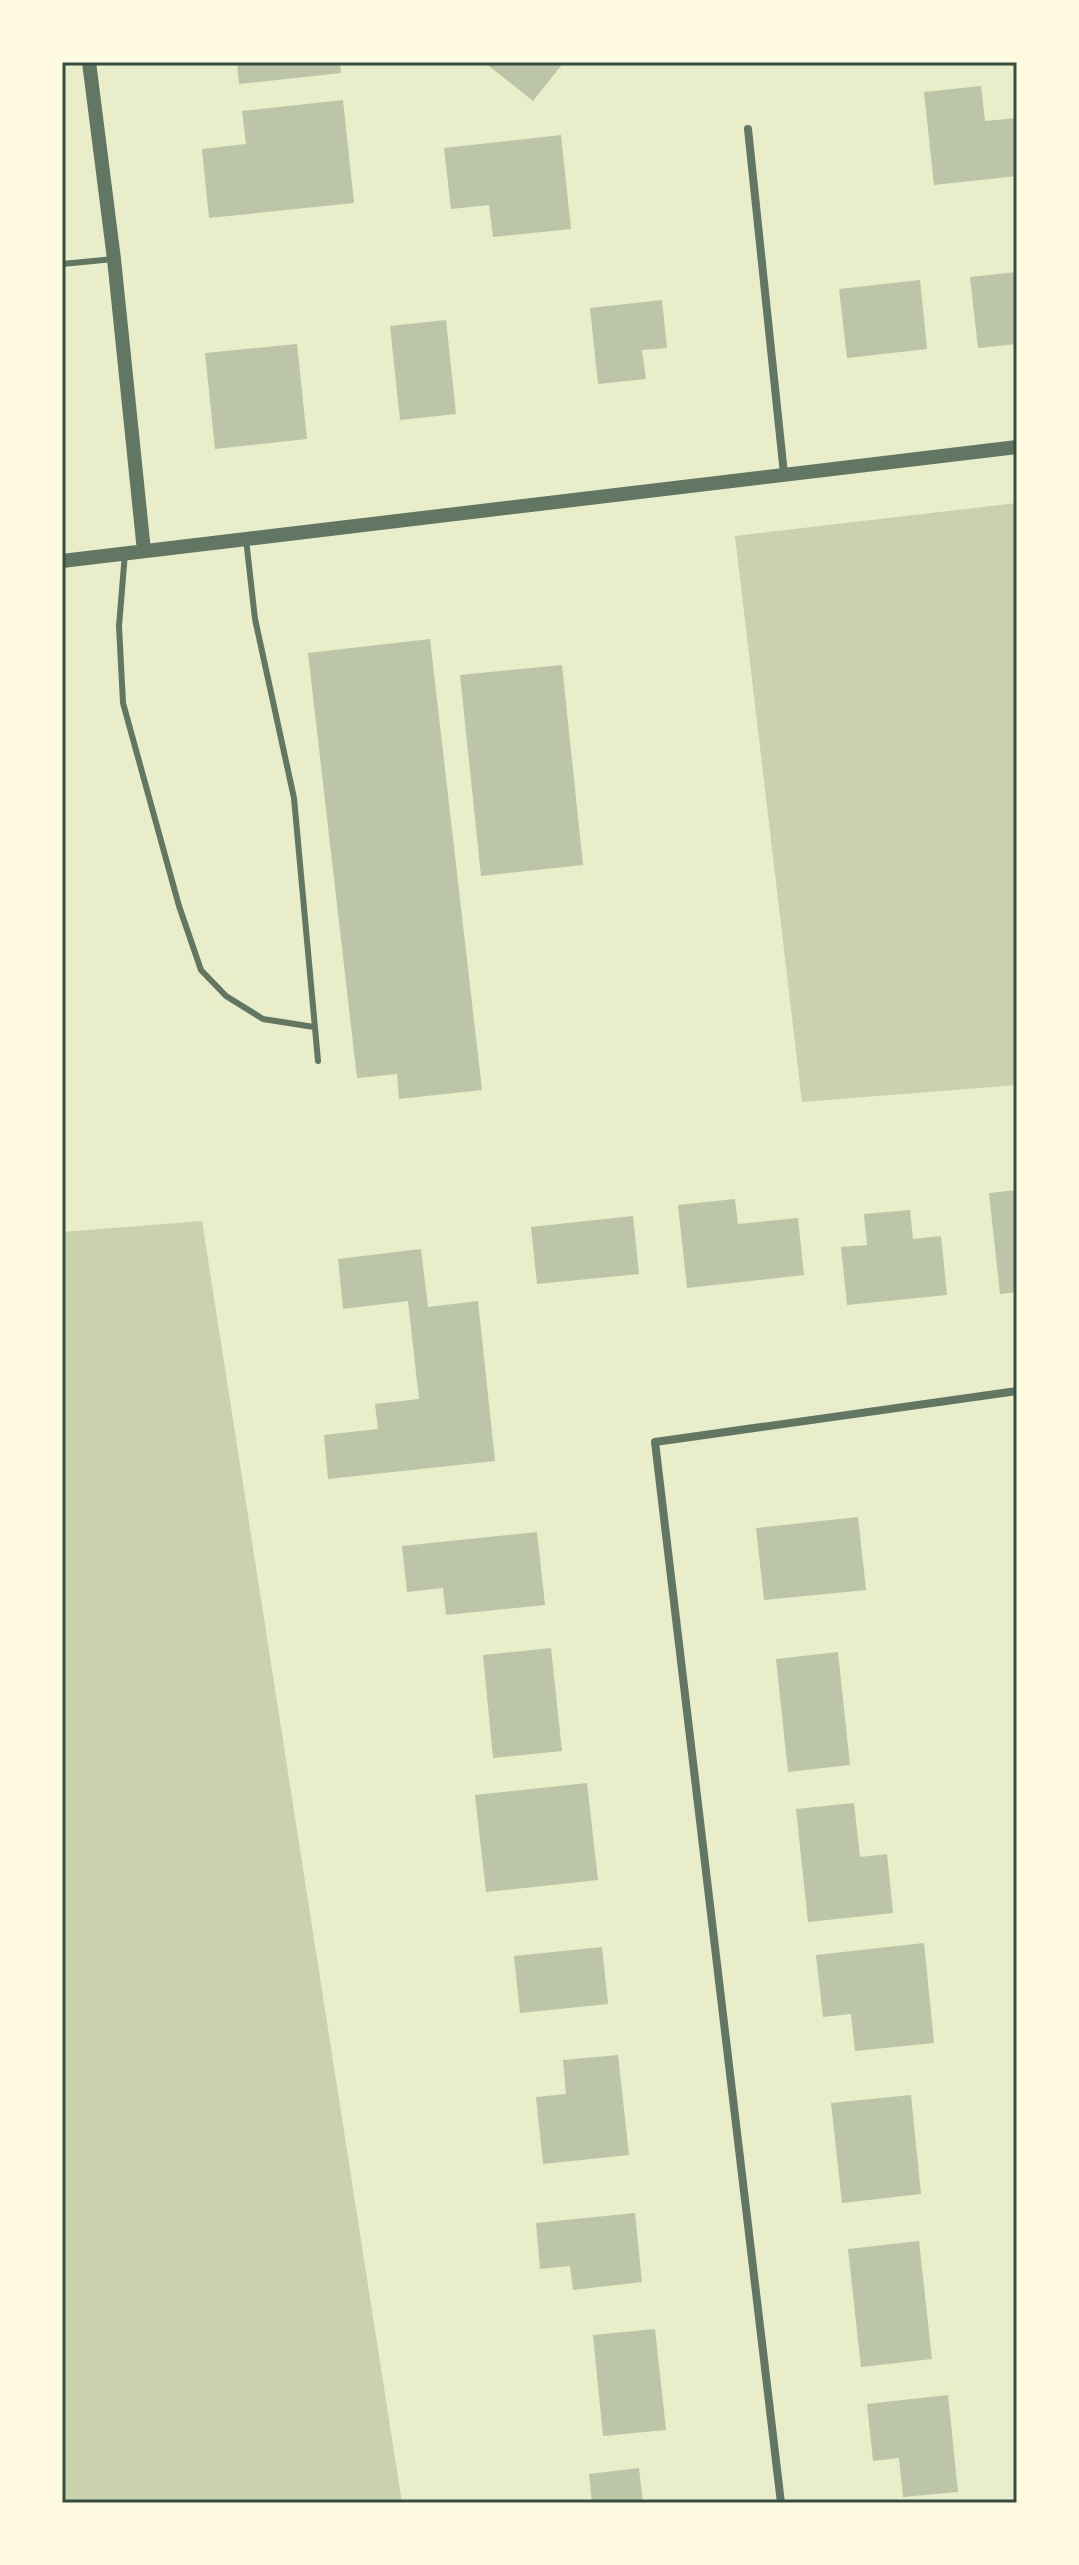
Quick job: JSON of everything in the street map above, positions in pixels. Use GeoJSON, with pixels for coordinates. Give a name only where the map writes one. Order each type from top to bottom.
{"type":"FeatureCollection","features":[{"type":"Feature","properties":{"kind":"street"},"geometry":{"type":"LineString","coordinates":[[89,62],[114,259],[144,551]]}},
{"type":"Feature","properties":{"kind":"street"},"geometry":{"type":"LineString","coordinates":[[748,129],[784,474]]}},
{"type":"Feature","properties":{"kind":"street"},"geometry":{"type":"LineString","coordinates":[[62,561],[1017,447]]}},
{"type":"Feature","properties":{"kind":"street"},"geometry":{"type":"LineString","coordinates":[[781,2503],[655,1442],[1017,1391]]}},
{"type":"Feature","properties":{"kind":"lane"},"geometry":{"type":"LineString","coordinates":[[62,264],[114,259]]}},
{"type":"Feature","properties":{"kind":"lane"},"geometry":{"type":"LineString","coordinates":[[246,539],[255,619],[294,798],[318,1061]]}},
{"type":"Feature","properties":{"kind":"lane"},"geometry":{"type":"LineString","coordinates":[[125,553],[119,626],[123,703],[179,906],[201,970],[226,996],[263,1019],[314,1027]]}},
{"type":"Feature","properties":{"kind":"green space"},"geometry":{"type":"Polygon","coordinates":[[[1017,503],[1017,1085],[802,1102],[735,536],[1017,503]]]}},
{"type":"Feature","properties":{"kind":"green space"},"geometry":{"type":"Polygon","coordinates":[[[202,1221],[402,2503],[62,2503],[62,1232],[202,1221]]]}},
{"type":"Feature","properties":{"kind":"building"},"geometry":{"type":"Polygon","coordinates":[[[237,62],[340,62],[341,73],[239,84],[237,62]]]}},
{"type":"Feature","properties":{"kind":"building"},"geometry":{"type":"Polygon","coordinates":[[[484,62],[564,62],[533,101],[484,62]]]}},
{"type":"Feature","properties":{"kind":"building"},"geometry":{"type":"Polygon","coordinates":[[[981,86],[985,121],[1017,118],[1017,176],[934,185],[924,92],[981,86]]]}},
{"type":"Feature","properties":{"kind":"building"},"geometry":{"type":"Polygon","coordinates":[[[343,100],[354,203],[209,218],[202,149],[246,144],[242,111],[343,100]]]}},
{"type":"Feature","properties":{"kind":"building"},"geometry":{"type":"Polygon","coordinates":[[[561,135],[571,229],[493,237],[489,205],[451,209],[444,148],[561,135]]]}},
{"type":"Feature","properties":{"kind":"building"},"geometry":{"type":"Polygon","coordinates":[[[1017,272],[1017,344],[978,348],[970,277],[1017,272]]]}},
{"type":"Feature","properties":{"kind":"building"},"geometry":{"type":"Polygon","coordinates":[[[920,280],[927,349],[847,358],[839,289],[920,280]]]}},
{"type":"Feature","properties":{"kind":"building"},"geometry":{"type":"Polygon","coordinates":[[[662,300],[667,348],[642,350],[646,379],[598,384],[590,308],[662,300]]]}},
{"type":"Feature","properties":{"kind":"building"},"geometry":{"type":"Polygon","coordinates":[[[446,320],[456,414],[400,420],[390,326],[446,320]]]}},
{"type":"Feature","properties":{"kind":"building"},"geometry":{"type":"Polygon","coordinates":[[[297,344],[307,439],[215,449],[205,353],[297,344]]]}},
{"type":"Feature","properties":{"kind":"building"},"geometry":{"type":"Polygon","coordinates":[[[430,639],[482,1090],[399,1099],[397,1074],[357,1078],[308,653],[430,639]]]}},
{"type":"Feature","properties":{"kind":"building"},"geometry":{"type":"Polygon","coordinates":[[[562,665],[583,865],[481,876],[460,675],[562,665]]]}},
{"type":"Feature","properties":{"kind":"building"},"geometry":{"type":"Polygon","coordinates":[[[1017,1190],[1017,1292],[1000,1294],[989,1193],[1017,1190]]]}},
{"type":"Feature","properties":{"kind":"building"},"geometry":{"type":"Polygon","coordinates":[[[735,1199],[738,1224],[798,1218],[804,1275],[687,1288],[678,1205],[735,1199]]]}},
{"type":"Feature","properties":{"kind":"building"},"geometry":{"type":"Polygon","coordinates":[[[910,1210],[913,1239],[941,1236],[947,1295],[847,1305],[841,1247],[867,1245],[864,1214],[910,1210]]]}},
{"type":"Feature","properties":{"kind":"building"},"geometry":{"type":"Polygon","coordinates":[[[633,1216],[639,1274],[537,1284],[531,1227],[633,1216]]]}},
{"type":"Feature","properties":{"kind":"building"},"geometry":{"type":"Polygon","coordinates":[[[421,1249],[428,1307],[478,1301],[495,1461],[328,1479],[324,1435],[378,1429],[375,1404],[419,1399],[408,1301],[343,1309],[338,1259],[421,1249]]]}},
{"type":"Feature","properties":{"kind":"building"},"geometry":{"type":"Polygon","coordinates":[[[858,1517],[866,1590],[764,1600],[756,1528],[858,1517]]]}},
{"type":"Feature","properties":{"kind":"building"},"geometry":{"type":"Polygon","coordinates":[[[537,1532],[545,1605],[446,1615],[443,1588],[407,1592],[402,1546],[537,1532]]]}},
{"type":"Feature","properties":{"kind":"building"},"geometry":{"type":"Polygon","coordinates":[[[551,1648],[562,1751],[493,1758],[483,1655],[551,1648]]]}},
{"type":"Feature","properties":{"kind":"building"},"geometry":{"type":"Polygon","coordinates":[[[838,1652],[850,1765],[788,1772],[776,1659],[838,1652]]]}},
{"type":"Feature","properties":{"kind":"building"},"geometry":{"type":"Polygon","coordinates":[[[587,1783],[598,1880],[486,1892],[475,1795],[587,1783]]]}},
{"type":"Feature","properties":{"kind":"building"},"geometry":{"type":"Polygon","coordinates":[[[854,1803],[860,1857],[887,1854],[893,1913],[808,1922],[796,1809],[854,1803]]]}},
{"type":"Feature","properties":{"kind":"building"},"geometry":{"type":"Polygon","coordinates":[[[924,1943],[934,2043],[855,2051],[851,2014],[823,2017],[816,1955],[924,1943]]]}},
{"type":"Feature","properties":{"kind":"building"},"geometry":{"type":"Polygon","coordinates":[[[602,1947],[608,2004],[520,2013],[514,1956],[602,1947]]]}},
{"type":"Feature","properties":{"kind":"building"},"geometry":{"type":"Polygon","coordinates":[[[618,2055],[629,2155],[543,2164],[536,2097],[566,2094],[563,2060],[618,2055]]]}},
{"type":"Feature","properties":{"kind":"building"},"geometry":{"type":"Polygon","coordinates":[[[911,2095],[921,2194],[842,2203],[831,2103],[911,2095]]]}},
{"type":"Feature","properties":{"kind":"building"},"geometry":{"type":"Polygon","coordinates":[[[635,2213],[642,2282],[573,2290],[570,2266],[540,2269],[536,2223],[635,2213]]]}},
{"type":"Feature","properties":{"kind":"building"},"geometry":{"type":"Polygon","coordinates":[[[919,2241],[932,2359],[861,2367],[848,2249],[919,2241]]]}},
{"type":"Feature","properties":{"kind":"building"},"geometry":{"type":"Polygon","coordinates":[[[655,2329],[666,2430],[603,2436],[593,2335],[655,2329]]]}},
{"type":"Feature","properties":{"kind":"building"},"geometry":{"type":"Polygon","coordinates":[[[948,2395],[958,2492],[903,2497],[899,2458],[873,2461],[867,2404],[948,2395]]]}},
{"type":"Feature","properties":{"kind":"building"},"geometry":{"type":"Polygon","coordinates":[[[639,2468],[643,2503],[592,2503],[589,2474],[639,2468]]]}}]}
